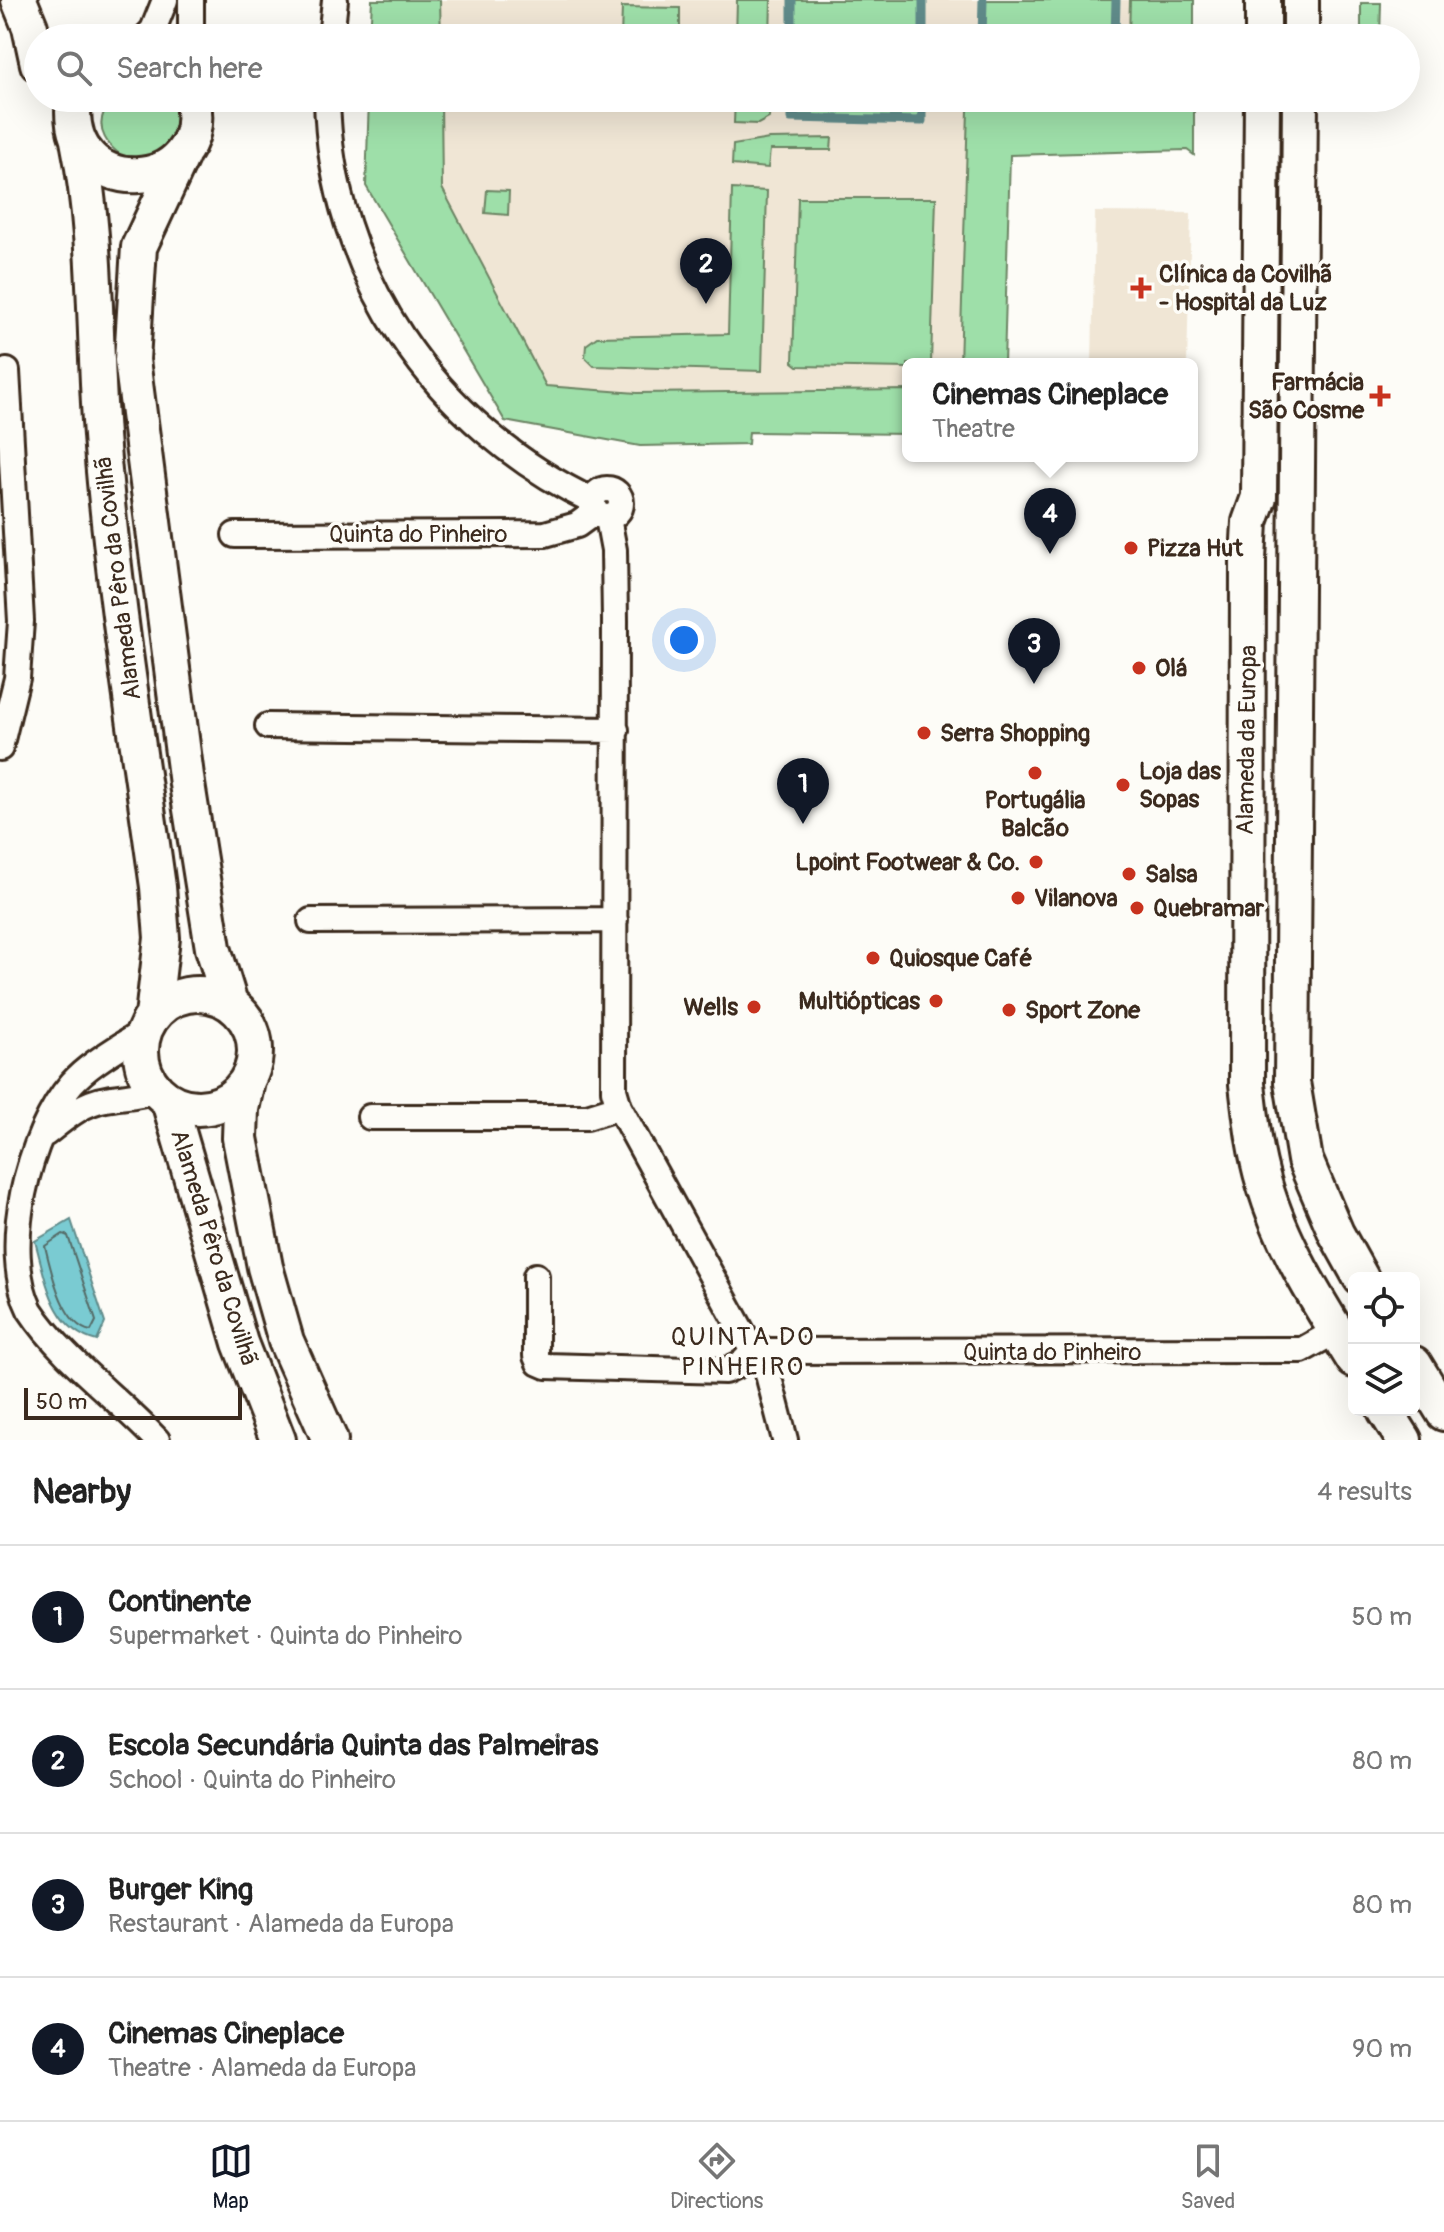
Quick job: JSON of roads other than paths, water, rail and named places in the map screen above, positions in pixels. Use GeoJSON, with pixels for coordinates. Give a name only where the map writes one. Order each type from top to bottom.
{"type":"FeatureCollection","features":[{"type":"Feature","properties":{"kind":"main road"},"geometry":{"type":"LineString","coordinates":[[1263,0],[1263,24]]}},
{"type":"Feature","properties":{"kind":"main road"},"geometry":{"type":"LineString","coordinates":[[1301,0],[1301,24]]}},
{"type":"Feature","properties":{"kind":"main road","name":"Alameda Pêro da Covilhã"},"geometry":{"type":"LineString","coordinates":[[70,112],[89,158],[106,171],[126,177],[146,176],[166,168],[182,155]]}},
{"type":"Feature","properties":{"kind":"main road","name":"Alameda Pêro da Covilhã"},"geometry":{"type":"LineString","coordinates":[[70,112],[88,190],[102,449],[158,887],[161,961],[142,1062],[162,1096],[240,1343],[278,1440]]}},
{"type":"Feature","properties":{"kind":"main road","name":"Alameda Pêro da Covilhã"},"geometry":{"type":"LineString","coordinates":[[194,112],[195,126],[139,247],[132,360],[187,784],[213,948],[230,1003],[243,1015],[256,1048],[241,1109],[240,1138],[265,1267],[286,1341],[330,1440]]}},
{"type":"Feature","properties":{"kind":"main road","name":"Alameda da Europa"},"geometry":{"type":"LineString","coordinates":[[1262,112],[1259,497],[1250,522],[1248,559],[1247,1084],[1253,1137],[1264,1184],[1284,1235],[1348,1350]]}},
{"type":"Feature","properties":{"kind":"main road","name":"Alameda da Europa"},"geometry":{"type":"LineString","coordinates":[[1300,112],[1292,1082],[1305,1160],[1336,1233],[1358,1272]]}},
{"type":"Feature","properties":{"kind":"main road"},"geometry":{"type":"LineString","coordinates":[[149,1023],[163,1006],[189,995],[204,994],[230,1003]]}},
{"type":"Feature","properties":{"kind":"main road","name":"Alameda Pêro da Covilhã"},"geometry":{"type":"LineString","coordinates":[[162,1096],[203,1109],[220,1104],[247,1081]]}},
{"type":"Feature","properties":{"kind":"main road"},"geometry":{"type":"LineString","coordinates":[[1420,1374],[1444,1413]]}},
{"type":"Feature","properties":{"kind":"main road"},"geometry":{"type":"LineString","coordinates":[[1389,1416],[1404,1440]]}},
{"type":"Feature","properties":{"kind":"street"},"geometry":{"type":"LineString","coordinates":[[155,24],[165,0]]}},
{"type":"Feature","properties":{"kind":"street"},"geometry":{"type":"LineString","coordinates":[[191,0],[191,24]]}},
{"type":"Feature","properties":{"kind":"street"},"geometry":{"type":"LineString","coordinates":[[332,24],[335,0]]}},
{"type":"Feature","properties":{"kind":"street"},"geometry":{"type":"LineString","coordinates":[[328,112],[339,198],[355,248],[386,317],[446,393],[481,428],[558,485],[599,510],[614,550],[613,1068],[619,1107],[745,1339],[759,1350],[785,1440]]}},
{"type":"Feature","properties":{"kind":"street"},"geometry":{"type":"LineString","coordinates":[[0,748],[17,678],[21,621],[7,371]]}},
{"type":"Feature","properties":{"kind":"street","name":"Quinta do Pinheiro"},"geometry":{"type":"LineString","coordinates":[[235,535],[545,534],[577,525],[599,510]]}},
{"type":"Feature","properties":{"kind":"street"},"geometry":{"type":"LineString","coordinates":[[268,726],[616,730]]}},
{"type":"Feature","properties":{"kind":"street"},"geometry":{"type":"LineString","coordinates":[[311,921],[615,920]]}},
{"type":"Feature","properties":{"kind":"street"},"geometry":{"type":"LineString","coordinates":[[149,1023],[73,1082],[55,1106],[6,1217],[27,1306],[53,1342],[157,1440]]}},
{"type":"Feature","properties":{"kind":"street"},"geometry":{"type":"LineString","coordinates":[[40,1138],[76,1109],[105,1099],[162,1096]]}},
{"type":"Feature","properties":{"kind":"street"},"geometry":{"type":"LineString","coordinates":[[370,1117],[587,1117],[619,1107]]}},
{"type":"Feature","properties":{"kind":"street"},"geometry":{"type":"LineString","coordinates":[[536,1276],[536,1356],[539,1363],[546,1366],[725,1371],[759,1350]]}},
{"type":"Feature","properties":{"kind":"street","name":"Quinta do Pinheiro"},"geometry":{"type":"LineString","coordinates":[[759,1350],[1302,1350],[1336,1331]]}},
{"type":"Feature","properties":{"kind":"water"},"geometry":{"type":"Polygon","coordinates":[[[71,1220],[105,1323],[97,1341],[82,1335],[61,1315],[53,1302],[35,1241],[71,1220]]]}},
{"type":"Feature","properties":{"kind":"waterway"},"geometry":{"type":"LineString","coordinates":[[792,0],[792,24]]}},
{"type":"Feature","properties":{"kind":"waterway"},"geometry":{"type":"LineString","coordinates":[[923,0],[923,24]]}},
{"type":"Feature","properties":{"kind":"waterway"},"geometry":{"type":"LineString","coordinates":[[982,24],[983,0]]}},
{"type":"Feature","properties":{"kind":"waterway"},"geometry":{"type":"LineString","coordinates":[[1115,24],[1116,0]]}},
{"type":"Feature","properties":{"kind":"waterway"},"geometry":{"type":"LineString","coordinates":[[791,112],[791,118],[922,121],[922,112]]}},
{"type":"Feature","properties":{"kind":"place","name":"Clínica da Covilhã - Hospital da Luz"},"geometry":{"type":"Point","coordinates":[1141,288]}},
{"type":"Feature","properties":{"kind":"place","name":"Escola Secundária Quinta das Palmeiras"},"geometry":{"type":"Point","coordinates":[706,304]}},
{"type":"Feature","properties":{"kind":"place","name":"Farmácia São Cosme"},"geometry":{"type":"Point","coordinates":[1380,396]}},
{"type":"Feature","properties":{"kind":"place","name":"Pizza Hut"},"geometry":{"type":"Point","coordinates":[1131,548]}},
{"type":"Feature","properties":{"kind":"place","name":"Cinemas Cineplace"},"geometry":{"type":"Point","coordinates":[1050,554]}},
{"type":"Feature","properties":{"kind":"place","name":"Olá"},"geometry":{"type":"Point","coordinates":[1139,668]}},
{"type":"Feature","properties":{"kind":"place","name":"Burger King"},"geometry":{"type":"Point","coordinates":[1034,684]}},
{"type":"Feature","properties":{"kind":"place","name":"Serra Shopping"},"geometry":{"type":"Point","coordinates":[924,733]}},
{"type":"Feature","properties":{"kind":"place","name":"Portugália Balcão"},"geometry":{"type":"Point","coordinates":[1035,773]}},
{"type":"Feature","properties":{"kind":"place","name":"Loja das Sopas"},"geometry":{"type":"Point","coordinates":[1123,785]}},
{"type":"Feature","properties":{"kind":"place","name":"Continente"},"geometry":{"type":"Point","coordinates":[803,824]}},
{"type":"Feature","properties":{"kind":"place","name":"Lpoint Footwear & Co."},"geometry":{"type":"Point","coordinates":[1036,862]}},
{"type":"Feature","properties":{"kind":"place","name":"Salsa"},"geometry":{"type":"Point","coordinates":[1129,874]}},
{"type":"Feature","properties":{"kind":"place","name":"Vilanova"},"geometry":{"type":"Point","coordinates":[1018,898]}},
{"type":"Feature","properties":{"kind":"place","name":"Quebramar"},"geometry":{"type":"Point","coordinates":[1137,908]}},
{"type":"Feature","properties":{"kind":"place","name":"Quiosque Café"},"geometry":{"type":"Point","coordinates":[873,958]}},
{"type":"Feature","properties":{"kind":"place","name":"Multiópticas"},"geometry":{"type":"Point","coordinates":[936,1001]}},
{"type":"Feature","properties":{"kind":"place","name":"Wells"},"geometry":{"type":"Point","coordinates":[754,1007]}},
{"type":"Feature","properties":{"kind":"place","name":"Sport Zone"},"geometry":{"type":"Point","coordinates":[1009,1010]}},
{"type":"Feature","properties":{"kind":"district","name":"QUINTA DO PINHEIRO"},"geometry":{"type":"Point","coordinates":[743,1352]}}]}
